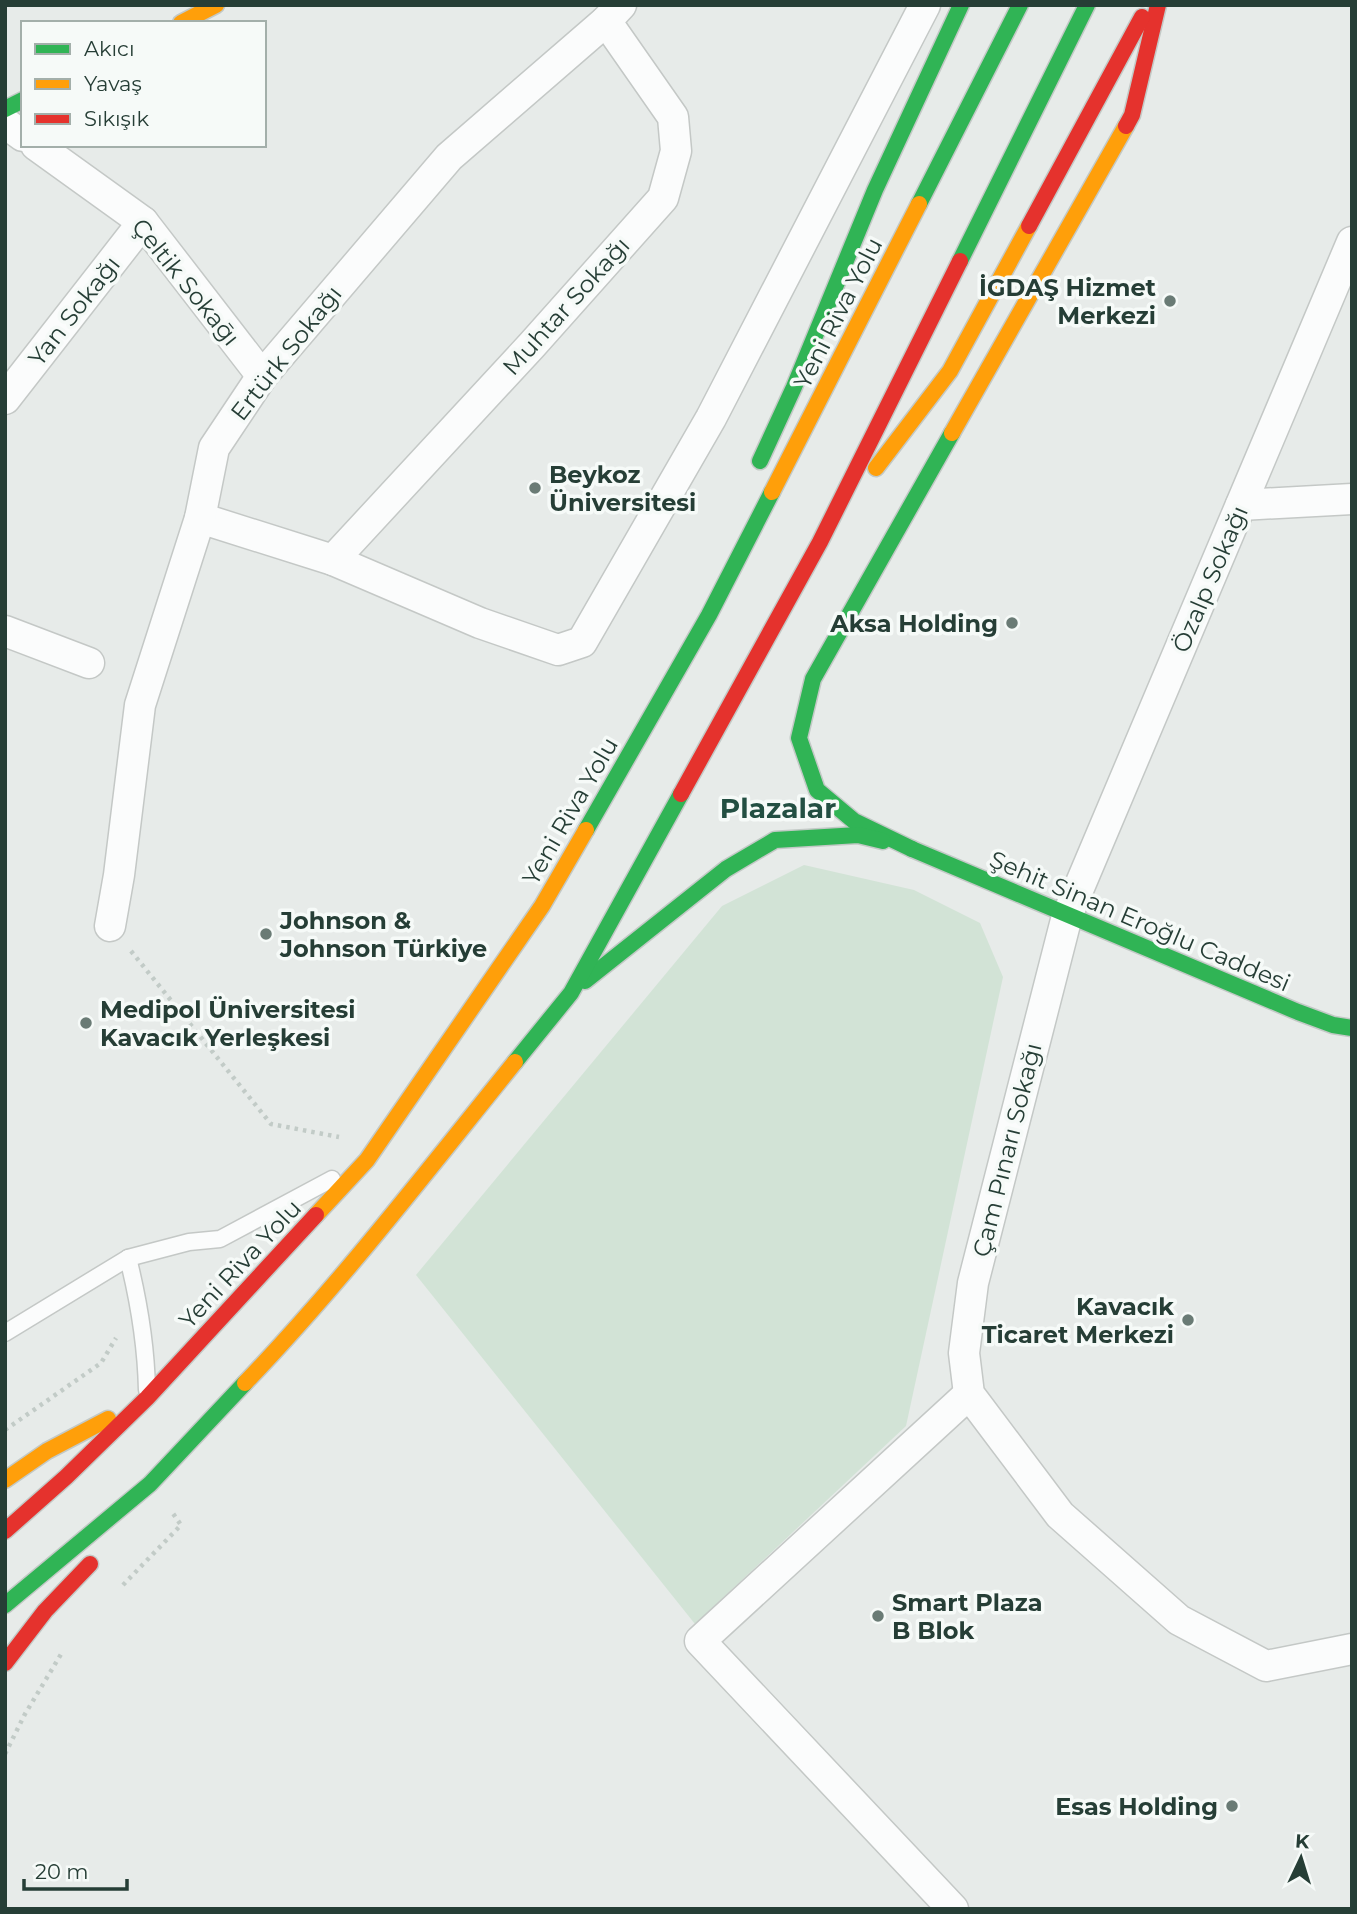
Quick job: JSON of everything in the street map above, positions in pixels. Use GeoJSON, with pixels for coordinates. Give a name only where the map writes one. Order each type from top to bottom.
{"type":"FeatureCollection","features":[{"type":"Feature","properties":{"kind":"main road"},"geometry":{"type":"LineString","coordinates":[[185,21],[216,5]]}},
{"type":"Feature","properties":{"kind":"main road"},"geometry":{"type":"LineString","coordinates":[[754,475],[794,387],[875,190],[961,5]]}},
{"type":"Feature","properties":{"kind":"main road","name":"Yeni Riva Yolu"},"geometry":{"type":"LineString","coordinates":[[5,1531],[66,1477],[147,1398],[367,1160],[542,906],[709,615],[1020,5]]}},
{"type":"Feature","properties":{"kind":"main road"},"geometry":{"type":"LineString","coordinates":[[5,1605],[149,1483],[296,1330],[571,993],[820,542],[1087,5]]}},
{"type":"Feature","properties":{"kind":"main road"},"geometry":{"type":"LineString","coordinates":[[820,542],[950,371],[1149,5]]}},
{"type":"Feature","properties":{"kind":"main road"},"geometry":{"type":"LineString","coordinates":[[912,849],[854,821],[817,790],[799,738],[813,679],[1132,115],[1158,5]]}},
{"type":"Feature","properties":{"kind":"main road"},"geometry":{"type":"LineString","coordinates":[[5,109],[21,101]]}},
{"type":"Feature","properties":{"kind":"main road"},"geometry":{"type":"LineString","coordinates":[[616,777],[685,626]]}},
{"type":"Feature","properties":{"kind":"main road"},"geometry":{"type":"LineString","coordinates":[[571,993],[726,869],[775,840],[858,835],[912,849]]}},
{"type":"Feature","properties":{"kind":"main road","name":"Şehit Sinan Eroğlu Caddesi"},"geometry":{"type":"LineString","coordinates":[[912,849],[1298,1013],[1352,1028]]}},
{"type":"Feature","properties":{"kind":"main road"},"geometry":{"type":"LineString","coordinates":[[5,1480],[47,1451],[147,1398]]}},
{"type":"Feature","properties":{"kind":"main road"},"geometry":{"type":"LineString","coordinates":[[5,1663],[27,1631],[66,1586],[108,1544],[149,1483]]}},
{"type":"Feature","properties":{"kind":"street"},"geometry":{"type":"LineString","coordinates":[[200,518],[333,560],[480,624],[558,650],[582,642],[711,418],[925,5]]}},
{"type":"Feature","properties":{"kind":"street","name":"Muhtar Sokağı"},"geometry":{"type":"LineString","coordinates":[[333,560],[532,345],[663,198],[676,151],[673,117],[613,13]]}},
{"type":"Feature","properties":{"kind":"street","name":"Ertürk Sokağı"},"geometry":{"type":"LineString","coordinates":[[110,926],[140,705],[200,518],[214,448],[262,376],[449,158],[613,13]]}},
{"type":"Feature","properties":{"kind":"street"},"geometry":{"type":"LineString","coordinates":[[5,123],[21,135]]}},
{"type":"Feature","properties":{"kind":"street","name":"Çeltik Sokaḡı"},"geometry":{"type":"LineString","coordinates":[[39,147],[143,222],[262,376]]}},
{"type":"Feature","properties":{"kind":"street","name":"Yan Sokağı"},"geometry":{"type":"LineString","coordinates":[[5,399],[143,222]]}},
{"type":"Feature","properties":{"kind":"street","name":"Özalp Sokağı"},"geometry":{"type":"LineString","coordinates":[[1067,916],[1352,242]]}},
{"type":"Feature","properties":{"kind":"street"},"geometry":{"type":"LineString","coordinates":[[1241,505],[1352,499]]}},
{"type":"Feature","properties":{"kind":"street"},"geometry":{"type":"LineString","coordinates":[[5,631],[89,663]]}},
{"type":"Feature","properties":{"kind":"street","name":"Çam Pınarı Sokağı"},"geometry":{"type":"LineString","coordinates":[[1067,916],[973,1283],[964,1353],[970,1394],[1059,1515],[1179,1620],[1266,1666],[1352,1649]]}},
{"type":"Feature","properties":{"kind":"street"},"geometry":{"type":"LineString","coordinates":[[953,1909],[700,1641],[970,1394]]}},
{"type":"Feature","properties":{"kind":"lane"},"geometry":{"type":"LineString","coordinates":[[5,1333],[128,1258],[189,1242],[220,1240],[367,1160]]}},
{"type":"Feature","properties":{"kind":"lane"},"geometry":{"type":"LineString","coordinates":[[128,1258],[139,1301],[147,1398]]}},
{"type":"Feature","properties":{"kind":"path"},"geometry":{"type":"LineString","coordinates":[[110,926],[271,1124],[379,1144]]}},
{"type":"Feature","properties":{"kind":"path"},"geometry":{"type":"LineString","coordinates":[[5,1430],[101,1363],[139,1301]]}},
{"type":"Feature","properties":{"kind":"path"},"geometry":{"type":"LineString","coordinates":[[117,1590],[181,1525],[149,1483]]}},
{"type":"Feature","properties":{"kind":"path"},"geometry":{"type":"LineString","coordinates":[[5,1754],[25,1714],[65,1648]]}},
{"type":"Feature","properties":{"kind":"green space"},"geometry":{"type":"Polygon","coordinates":[[[804,865],[914,890],[980,923],[1003,977],[906,1426],[695,1624],[416,1275],[722,906],[804,865]]]}},
{"type":"Feature","properties":{"kind":"traffic: fast"},"geometry":{"type":"LineString","coordinates":[[760,461],[794,387],[875,190],[961,5]]}},
{"type":"Feature","properties":{"kind":"traffic: fast"},"geometry":{"type":"LineString","coordinates":[[919,204],[1020,5]]}},
{"type":"Feature","properties":{"kind":"traffic: fast"},"geometry":{"type":"LineString","coordinates":[[960,261],[1087,5]]}},
{"type":"Feature","properties":{"kind":"traffic: fast"},"geometry":{"type":"LineString","coordinates":[[5,109],[21,101]]}},
{"type":"Feature","properties":{"kind":"traffic: fast"},"geometry":{"type":"LineString","coordinates":[[912,849],[854,821],[817,790],[799,738],[813,679],[952,433]]}},
{"type":"Feature","properties":{"kind":"traffic: fast"},"geometry":{"type":"LineString","coordinates":[[586,830],[709,615],[772,492]]}},
{"type":"Feature","properties":{"kind":"traffic: fast"},"geometry":{"type":"LineString","coordinates":[[515,1062],[571,993],[681,794]]}},
{"type":"Feature","properties":{"kind":"traffic: fast"},"geometry":{"type":"LineString","coordinates":[[585,981],[726,869],[775,840],[858,835],[883,841]]}},
{"type":"Feature","properties":{"kind":"traffic: fast"},"geometry":{"type":"LineString","coordinates":[[912,849],[1298,1012],[1333,1025],[1352,1028]]}},
{"type":"Feature","properties":{"kind":"traffic: fast"},"geometry":{"type":"LineString","coordinates":[[5,1605],[150,1484],[245,1383]]}},
{"type":"Feature","properties":{"kind":"traffic: slow"},"geometry":{"type":"LineString","coordinates":[[185,21],[216,5]]}},
{"type":"Feature","properties":{"kind":"traffic: slow"},"geometry":{"type":"LineString","coordinates":[[952,433],[1126,126]]}},
{"type":"Feature","properties":{"kind":"traffic: slow"},"geometry":{"type":"LineString","coordinates":[[772,492],[919,204]]}},
{"type":"Feature","properties":{"kind":"traffic: slow"},"geometry":{"type":"LineString","coordinates":[[876,468],[950,371],[1029,226]]}},
{"type":"Feature","properties":{"kind":"traffic: slow"},"geometry":{"type":"LineString","coordinates":[[316,1215],[367,1160],[542,906],[586,830]]}},
{"type":"Feature","properties":{"kind":"traffic: slow"},"geometry":{"type":"LineString","coordinates":[[245,1383],[350,1266],[515,1062]]}},
{"type":"Feature","properties":{"kind":"traffic: slow"},"geometry":{"type":"LineString","coordinates":[[5,1480],[47,1451],[108,1419]]}},
{"type":"Feature","properties":{"kind":"traffic: jam"},"geometry":{"type":"LineString","coordinates":[[1126,126],[1132,115],[1158,5]]}},
{"type":"Feature","properties":{"kind":"traffic: jam"},"geometry":{"type":"LineString","coordinates":[[1029,226],[1142,17]]}},
{"type":"Feature","properties":{"kind":"traffic: jam"},"geometry":{"type":"LineString","coordinates":[[681,794],[820,542],[960,261]]}},
{"type":"Feature","properties":{"kind":"traffic: jam"},"geometry":{"type":"LineString","coordinates":[[5,1531],[66,1477],[147,1398],[316,1215]]}},
{"type":"Feature","properties":{"kind":"traffic: jam"},"geometry":{"type":"LineString","coordinates":[[5,1663],[45,1611],[90,1564]]}},
{"type":"Feature","properties":{"kind":"place","name":"İGDAŞ Hizmet Merkezi"},"geometry":{"type":"Point","coordinates":[1170,301]}},
{"type":"Feature","properties":{"kind":"place","name":"Beykoz Üniversitesi"},"geometry":{"type":"Point","coordinates":[535,488]}},
{"type":"Feature","properties":{"kind":"place","name":"Aksa Holding"},"geometry":{"type":"Point","coordinates":[1012,623]}},
{"type":"Feature","properties":{"kind":"place","name":"Johnson & Johnson Türkiye"},"geometry":{"type":"Point","coordinates":[266,934]}},
{"type":"Feature","properties":{"kind":"place","name":"Medipol Üniversitesi Kavacık Yerleşkesi"},"geometry":{"type":"Point","coordinates":[86,1023]}},
{"type":"Feature","properties":{"kind":"place","name":"Kavacık Ticaret Merkezi"},"geometry":{"type":"Point","coordinates":[1188,1320]}},
{"type":"Feature","properties":{"kind":"place","name":"Smart Plaza B Blok"},"geometry":{"type":"Point","coordinates":[878,1616]}},
{"type":"Feature","properties":{"kind":"place","name":"Esas Holding"},"geometry":{"type":"Point","coordinates":[1232,1806]}},
{"type":"Feature","properties":{"kind":"district","name":"Plazalar"},"geometry":{"type":"Point","coordinates":[778,808]}}]}
